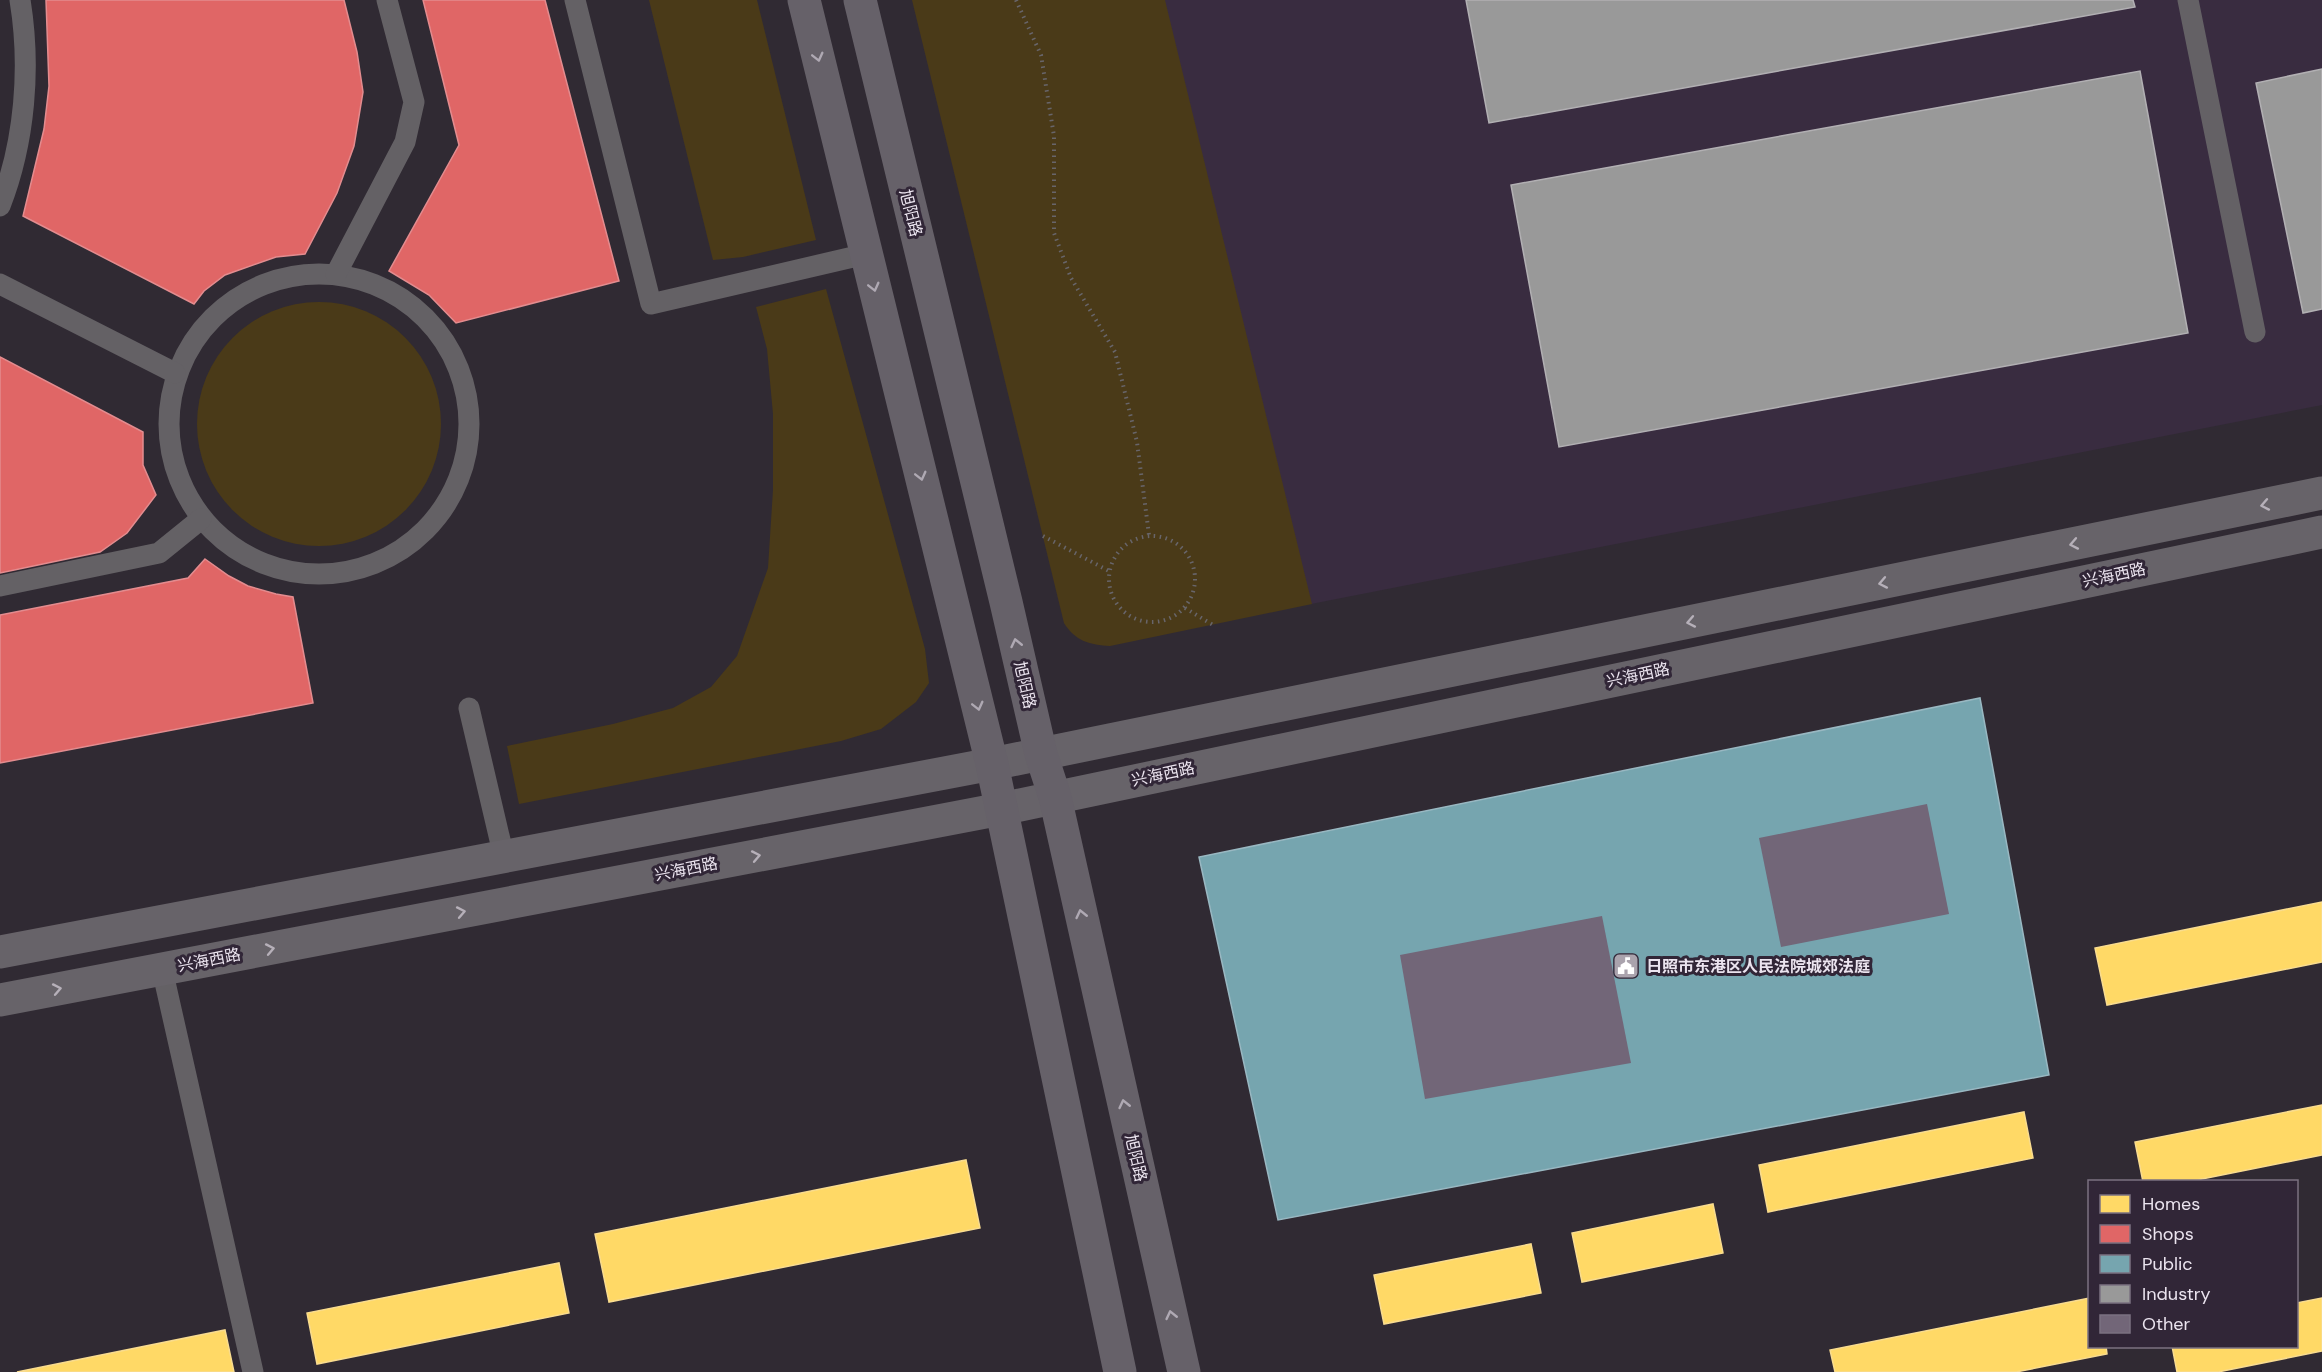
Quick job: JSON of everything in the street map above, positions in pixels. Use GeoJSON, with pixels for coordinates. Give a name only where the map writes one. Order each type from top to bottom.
{"type":"FeatureCollection","features":[{"type":"Feature","properties":{"kind":"main road"},"geometry":{"type":"LineString","coordinates":[[804,0],[992,764],[1120,1372]]}},
{"type":"Feature","properties":{"kind":"main road","name":"旭阳路"},"geometry":{"type":"LineString","coordinates":[[860,0],[1041,754],[1055,796],[1184,1372]]}},
{"type":"Feature","properties":{"kind":"main road"},"geometry":{"type":"LineString","coordinates":[[0,952],[992,764],[2322,493]]}},
{"type":"Feature","properties":{"kind":"main road","name":"兴海西路"},"geometry":{"type":"LineString","coordinates":[[0,1000],[1001,809],[2322,532]]}},
{"type":"Feature","properties":{"kind":"lane"},"geometry":{"type":"LineString","coordinates":[[0,206],[13,163],[21,123],[26,66],[20,0]]}},
{"type":"Feature","properties":{"kind":"lane"},"geometry":{"type":"LineString","coordinates":[[336,274],[405,142],[414,102],[387,0]]}},
{"type":"Feature","properties":{"kind":"lane"},"geometry":{"type":"LineString","coordinates":[[575,0],[651,304],[866,254]]}},
{"type":"Feature","properties":{"kind":"lane"},"geometry":{"type":"LineString","coordinates":[[2188,0],[2255,332]]}},
{"type":"Feature","properties":{"kind":"lane"},"geometry":{"type":"LineString","coordinates":[[336,274],[382,286],[422,314],[452,351],[468,396],[469,444],[455,490],[427,530],[388,558],[339,573],[288,572],[240,553],[201,519],[176,475],[167,424],[175,373],[201,328],[240,295],[288,276],[336,274]]}},
{"type":"Feature","properties":{"kind":"lane"},"geometry":{"type":"LineString","coordinates":[[0,284],[175,373]]}},
{"type":"Feature","properties":{"kind":"lane"},"geometry":{"type":"LineString","coordinates":[[0,586],[159,552],[201,519]]}},
{"type":"Feature","properties":{"kind":"lane"},"geometry":{"type":"LineString","coordinates":[[469,708],[504,857]]}},
{"type":"Feature","properties":{"kind":"lane"},"geometry":{"type":"LineString","coordinates":[[162,969],[253,1372]]}},
{"type":"Feature","properties":{"kind":"path"},"geometry":{"type":"LineString","coordinates":[[1016,0],[1041,55],[1052,124],[1054,233],[1071,278],[1115,352],[1137,442],[1149,535]]}},
{"type":"Feature","properties":{"kind":"path"},"geometry":{"type":"LineString","coordinates":[[1149,535],[1164,536],[1177,543],[1188,554],[1195,567],[1197,582],[1185,609],[1161,622],[1147,622],[1133,618],[1121,610],[1113,599],[1109,585],[1109,571],[1114,558],[1134,539],[1149,535]]}},
{"type":"Feature","properties":{"kind":"path"},"geometry":{"type":"LineString","coordinates":[[1043,536],[1109,571]]}},
{"type":"Feature","properties":{"kind":"path"},"geometry":{"type":"LineString","coordinates":[[1185,609],[1213,625]]}},
{"type":"Feature","properties":{"kind":"shaded area"},"geometry":{"type":"Polygon","coordinates":[[[649,0],[757,0],[816,240],[743,257],[713,260],[649,0]]]}},
{"type":"Feature","properties":{"kind":"shaded area"},"geometry":{"type":"Polygon","coordinates":[[[912,0],[1165,0],[1312,604],[1110,646],[1096,645],[1078,638],[1064,623],[912,0]]]}},
{"type":"Feature","properties":{"kind":"shaded area"},"geometry":{"type":"Polygon","coordinates":[[[1163,0],[2322,0],[2322,405],[1311,604],[1163,0]]]}},
{"type":"Feature","properties":{"kind":"shaded area"},"geometry":{"type":"Polygon","coordinates":[[[826,289],[925,649],[929,683],[916,702],[881,729],[841,741],[519,804],[507,746],[613,724],[673,708],[711,687],[737,656],[768,568],[773,490],[773,414],[767,349],[756,307],[826,289]]]}},
{"type":"Feature","properties":{"kind":"shaded area"},"geometry":{"type":"Polygon","coordinates":[[[319,302],[343,304],[366,311],[387,322],[405,338],[421,356],[432,377],[439,400],[441,424],[439,448],[432,471],[421,492],[405,510],[387,526],[366,537],[343,544],[319,546],[295,544],[272,537],[251,526],[233,510],[217,492],[206,471],[199,448],[197,424],[199,400],[206,377],[217,356],[233,338],[251,322],[272,311],[295,304],[319,302]]]}},
{"type":"Feature","properties":{"kind":"building: Homes"},"geometry":{"type":"Polygon","coordinates":[[[2322,902],[2322,962],[2107,1005],[2095,948],[2322,902]]]}},
{"type":"Feature","properties":{"kind":"building: Homes"},"geometry":{"type":"Polygon","coordinates":[[[2322,1105],[2322,1155],[2197,1180],[2143,1180],[2135,1142],[2322,1105]]]}},
{"type":"Feature","properties":{"kind":"building: Homes"},"geometry":{"type":"Polygon","coordinates":[[[2024,1112],[2033,1158],[1768,1212],[1759,1165],[2024,1112]]]}},
{"type":"Feature","properties":{"kind":"building: Homes"},"geometry":{"type":"Polygon","coordinates":[[[966,1160],[980,1228],[609,1302],[595,1234],[966,1160]]]}},
{"type":"Feature","properties":{"kind":"building: Homes"},"geometry":{"type":"Polygon","coordinates":[[[1713,1204],[1723,1253],[1582,1282],[1572,1233],[1713,1204]]]}},
{"type":"Feature","properties":{"kind":"building: Homes"},"geometry":{"type":"Polygon","coordinates":[[[1531,1244],[1541,1293],[1384,1324],[1374,1275],[1531,1244]]]}},
{"type":"Feature","properties":{"kind":"building: Homes"},"geometry":{"type":"Polygon","coordinates":[[[559,1263],[569,1313],[317,1364],[307,1313],[559,1263]]]}},
{"type":"Feature","properties":{"kind":"building: Homes"},"geometry":{"type":"Polygon","coordinates":[[[2088,1298],[2088,1348],[2106,1348],[2107,1354],[2016,1372],[1835,1372],[1830,1350],[2088,1298]]]}},
{"type":"Feature","properties":{"kind":"building: Homes"},"geometry":{"type":"Polygon","coordinates":[[[2322,1298],[2322,1351],[2218,1372],[2177,1372],[2172,1348],[2298,1348],[2298,1303],[2322,1298]]]}},
{"type":"Feature","properties":{"kind":"building: Homes"},"geometry":{"type":"Polygon","coordinates":[[[225,1330],[234,1372],[17,1372],[225,1330]]]}},
{"type":"Feature","properties":{"kind":"building: Shops"},"geometry":{"type":"Polygon","coordinates":[[[46,0],[344,0],[357,52],[363,92],[354,146],[337,193],[305,254],[276,257],[225,275],[204,291],[194,304],[23,216],[44,129],[49,86],[46,0]]]}},
{"type":"Feature","properties":{"kind":"building: Shops"},"geometry":{"type":"Polygon","coordinates":[[[423,0],[545,0],[619,281],[456,323],[429,295],[389,271],[459,145],[423,0]]]}},
{"type":"Feature","properties":{"kind":"building: Shops"},"geometry":{"type":"Polygon","coordinates":[[[0,357],[143,432],[143,465],[156,495],[127,533],[100,552],[0,573],[0,357]]]}},
{"type":"Feature","properties":{"kind":"building: Shops"},"geometry":{"type":"Polygon","coordinates":[[[205,559],[248,586],[293,597],[313,703],[0,763],[0,615],[188,578],[205,559]]]}},
{"type":"Feature","properties":{"kind":"building: Public","name":"日照市东港区人民法院城郊法庭"},"geometry":{"type":"Polygon","coordinates":[[[1980,698],[2049,1075],[1278,1220],[1199,857],[1980,698]]]}},
{"type":"Feature","properties":{"kind":"building: Industry"},"geometry":{"type":"Polygon","coordinates":[[[1466,0],[2133,0],[2135,7],[1489,123],[1466,0]]]}},
{"type":"Feature","properties":{"kind":"building: Industry"},"geometry":{"type":"Polygon","coordinates":[[[2322,69],[2322,309],[2303,313],[2256,83],[2322,69]]]}},
{"type":"Feature","properties":{"kind":"building: Industry"},"geometry":{"type":"Polygon","coordinates":[[[2140,71],[2188,333],[1559,447],[1511,185],[2140,71]]]}},
{"type":"Feature","properties":{"kind":"building: Other"},"geometry":{"type":"Polygon","coordinates":[[[1927,804],[1949,914],[1781,947],[1759,838],[1927,804]]]}},
{"type":"Feature","properties":{"kind":"building: Other"},"geometry":{"type":"Polygon","coordinates":[[[1602,916],[1631,1063],[1425,1099],[1400,955],[1602,916]]]}},
{"type":"Feature","properties":{"kind":"place","name":"日照市东港区人民法院城郊法庭"},"geometry":{"type":"Point","coordinates":[1626,966]}}]}
